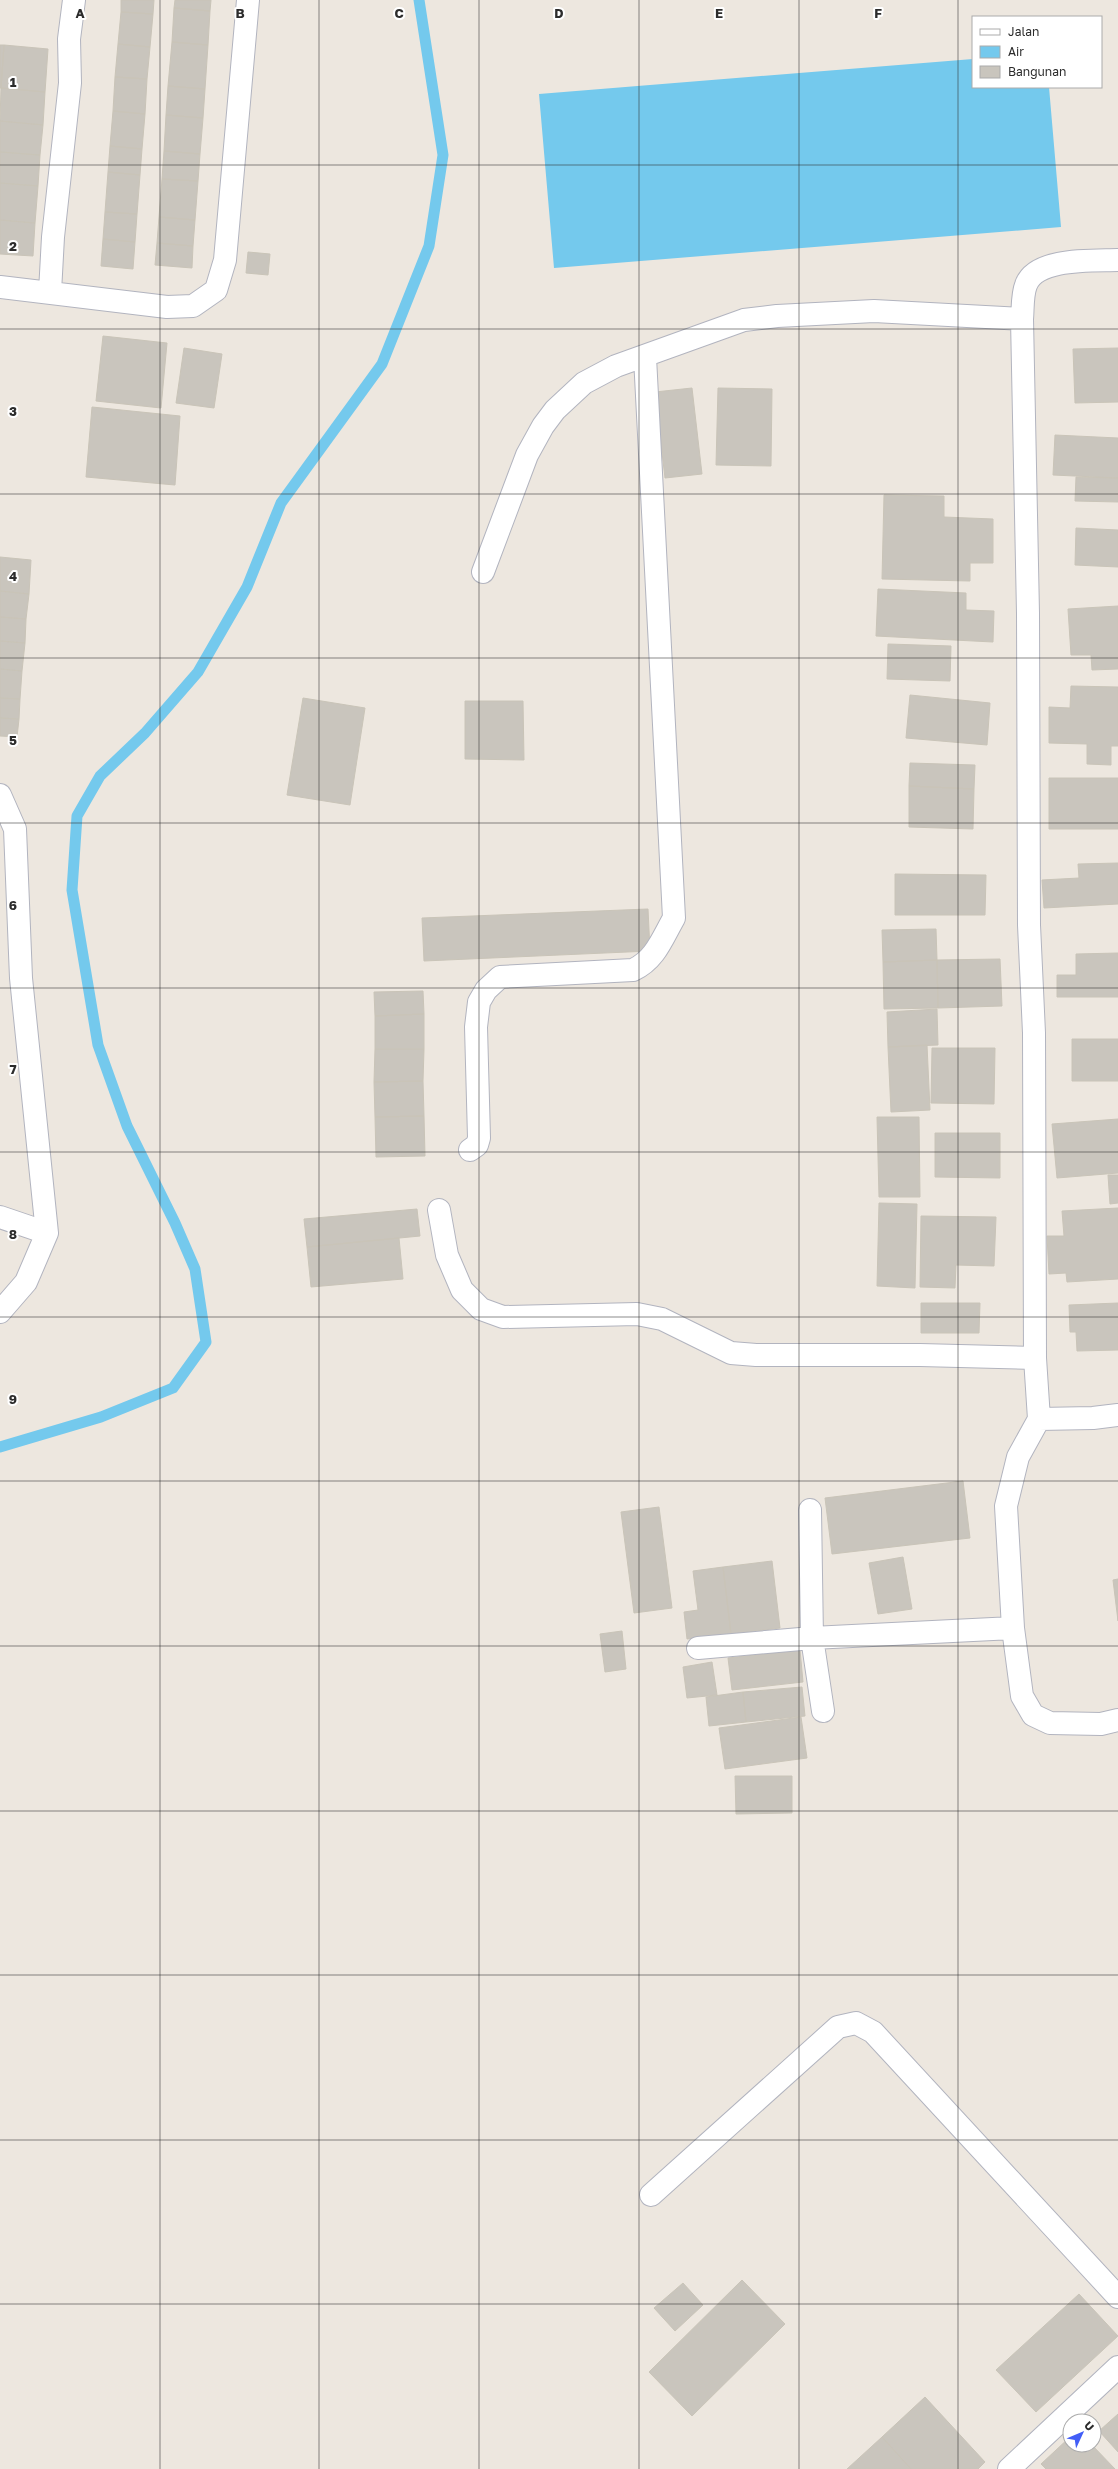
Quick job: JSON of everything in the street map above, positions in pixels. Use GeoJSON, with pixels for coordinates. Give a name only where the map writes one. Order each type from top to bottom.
{"type":"FeatureCollection","features":[{"type":"Feature","properties":{"kind":"street"},"geometry":{"type":"LineString","coordinates":[[50,292],[53,237],[69,91],[69,39],[74,0]]}},
{"type":"Feature","properties":{"kind":"street"},"geometry":{"type":"LineString","coordinates":[[0,288],[50,292],[167,307],[193,306],[216,290],[225,260],[248,0]]}},
{"type":"Feature","properties":{"kind":"street"},"geometry":{"type":"LineString","coordinates":[[1118,260],[1062,262],[1042,269],[1026,284],[1022,319],[1028,621],[1029,925],[1034,1033],[1035,1358],[1039,1419],[1018,1457],[1006,1506],[1013,1628],[1022,1696],[1033,1715],[1050,1723],[1101,1724],[1118,1720]]}},
{"type":"Feature","properties":{"kind":"street"},"geometry":{"type":"LineString","coordinates":[[483,572],[528,455],[543,426],[556,410],[584,383],[616,366],[645,357],[744,320],[777,316],[874,311],[1022,319]]}},
{"type":"Feature","properties":{"kind":"street"},"geometry":{"type":"LineString","coordinates":[[470,1150],[477,1145],[479,1138],[476,1027],[479,1002],[486,990],[500,976],[633,970],[645,965],[653,957],[674,918],[645,357]]}},
{"type":"Feature","properties":{"kind":"street"},"geometry":{"type":"LineString","coordinates":[[0,795],[15,829],[21,978],[47,1233],[26,1282],[0,1312]]}},
{"type":"Feature","properties":{"kind":"street"},"geometry":{"type":"LineString","coordinates":[[438,1210],[447,1255],[462,1290],[481,1309],[503,1317],[637,1314],[662,1319],[731,1353],[756,1355],[920,1355],[1035,1358]]}},
{"type":"Feature","properties":{"kind":"street"},"geometry":{"type":"LineString","coordinates":[[0,1217],[47,1233]]}},
{"type":"Feature","properties":{"kind":"street"},"geometry":{"type":"LineString","coordinates":[[1039,1419],[1093,1418],[1118,1414]]}},
{"type":"Feature","properties":{"kind":"street"},"geometry":{"type":"LineString","coordinates":[[810,1510],[812,1638],[823,1710]]}},
{"type":"Feature","properties":{"kind":"street"},"geometry":{"type":"LineString","coordinates":[[698,1648],[812,1638],[1013,1628]]}},
{"type":"Feature","properties":{"kind":"street"},"geometry":{"type":"LineString","coordinates":[[651,2195],[838,2027],[856,2022],[873,2032],[1118,2297]]}},
{"type":"Feature","properties":{"kind":"street"},"geometry":{"type":"LineString","coordinates":[[1009,2469],[1118,2367]]}},
{"type":"Feature","properties":{"kind":"water"},"geometry":{"type":"Polygon","coordinates":[[[972,59],[972,88],[1049,88],[1061,227],[554,268],[539,94],[972,59]]]}},
{"type":"Feature","properties":{"kind":"building"},"geometry":{"type":"Polygon","coordinates":[[[121,0],[154,0],[153,14],[121,12],[121,0]]]}},
{"type":"Feature","properties":{"kind":"building"},"geometry":{"type":"Polygon","coordinates":[[[175,0],[211,0],[210,11],[174,8],[175,0]]]}},
{"type":"Feature","properties":{"kind":"building"},"geometry":{"type":"Polygon","coordinates":[[[174,8],[210,11],[208,45],[172,42],[174,8]]]}},
{"type":"Feature","properties":{"kind":"building"},"geometry":{"type":"Polygon","coordinates":[[[121,12],[153,14],[150,47],[118,44],[121,12]]]}},
{"type":"Feature","properties":{"kind":"building"},"geometry":{"type":"Polygon","coordinates":[[[172,42],[208,45],[205,89],[168,86],[172,42]]]}},
{"type":"Feature","properties":{"kind":"building"},"geometry":{"type":"Polygon","coordinates":[[[118,44],[150,47],[147,79],[115,77],[118,44]]]}},
{"type":"Feature","properties":{"kind":"building"},"geometry":{"type":"Polygon","coordinates":[[[0,45],[4,45],[1,88],[0,88],[0,45]]]}},
{"type":"Feature","properties":{"kind":"building"},"geometry":{"type":"Polygon","coordinates":[[[4,45],[48,49],[45,92],[1,88],[4,45]]]}},
{"type":"Feature","properties":{"kind":"building"},"geometry":{"type":"Polygon","coordinates":[[[115,77],[147,79],[145,114],[113,111],[115,77]]]}},
{"type":"Feature","properties":{"kind":"building"},"geometry":{"type":"Polygon","coordinates":[[[168,86],[205,89],[203,118],[166,115],[168,86]]]}},
{"type":"Feature","properties":{"kind":"building"},"geometry":{"type":"Polygon","coordinates":[[[1,88],[45,92],[43,125],[0,121],[1,88]]]}},
{"type":"Feature","properties":{"kind":"building"},"geometry":{"type":"Polygon","coordinates":[[[113,111],[145,114],[142,149],[110,146],[113,111]]]}},
{"type":"Feature","properties":{"kind":"building"},"geometry":{"type":"Polygon","coordinates":[[[166,115],[203,118],[200,154],[164,151],[166,115]]]}},
{"type":"Feature","properties":{"kind":"building"},"geometry":{"type":"Polygon","coordinates":[[[0,121],[43,125],[40,155],[0,152],[0,121]]]}},
{"type":"Feature","properties":{"kind":"building"},"geometry":{"type":"Polygon","coordinates":[[[110,146],[142,149],[140,175],[108,172],[110,146]]]}},
{"type":"Feature","properties":{"kind":"building"},"geometry":{"type":"Polygon","coordinates":[[[164,151],[200,154],[198,181],[162,179],[164,151]]]}},
{"type":"Feature","properties":{"kind":"building"},"geometry":{"type":"Polygon","coordinates":[[[0,152],[40,155],[38,186],[0,183],[0,152]]]}},
{"type":"Feature","properties":{"kind":"building"},"geometry":{"type":"Polygon","coordinates":[[[108,172],[140,175],[137,214],[105,212],[108,172]]]}},
{"type":"Feature","properties":{"kind":"building"},"geometry":{"type":"Polygon","coordinates":[[[162,179],[198,181],[195,220],[159,217],[162,179]]]}},
{"type":"Feature","properties":{"kind":"building"},"geometry":{"type":"Polygon","coordinates":[[[0,183],[38,186],[35,223],[0,220],[0,183]]]}},
{"type":"Feature","properties":{"kind":"building"},"geometry":{"type":"Polygon","coordinates":[[[105,212],[137,214],[135,242],[103,239],[105,212]]]}},
{"type":"Feature","properties":{"kind":"building"},"geometry":{"type":"Polygon","coordinates":[[[159,217],[195,220],[193,246],[157,243],[159,217]]]}},
{"type":"Feature","properties":{"kind":"building"},"geometry":{"type":"Polygon","coordinates":[[[0,220],[35,223],[33,256],[0,254],[0,220]]]}},
{"type":"Feature","properties":{"kind":"building"},"geometry":{"type":"Polygon","coordinates":[[[103,239],[135,242],[133,269],[101,266],[103,239]]]}},
{"type":"Feature","properties":{"kind":"building"},"geometry":{"type":"Polygon","coordinates":[[[157,243],[193,246],[192,268],[155,265],[157,243]]]}},
{"type":"Feature","properties":{"kind":"building"},"geometry":{"type":"Polygon","coordinates":[[[248,252],[270,254],[268,275],[246,273],[248,252]]]}},
{"type":"Feature","properties":{"kind":"building"},"geometry":{"type":"Polygon","coordinates":[[[103,336],[167,343],[161,408],[96,401],[103,336]]]}},
{"type":"Feature","properties":{"kind":"building"},"geometry":{"type":"Polygon","coordinates":[[[184,348],[222,354],[214,408],[176,403],[184,348]]]}},
{"type":"Feature","properties":{"kind":"building"},"geometry":{"type":"Polygon","coordinates":[[[1118,348],[1118,402],[1075,403],[1073,349],[1118,348]]]}},
{"type":"Feature","properties":{"kind":"building"},"geometry":{"type":"Polygon","coordinates":[[[692,388],[702,474],[665,478],[655,392],[692,388]]]}},
{"type":"Feature","properties":{"kind":"building"},"geometry":{"type":"Polygon","coordinates":[[[718,388],[772,389],[771,466],[716,465],[718,388]]]}},
{"type":"Feature","properties":{"kind":"building"},"geometry":{"type":"Polygon","coordinates":[[[92,407],[180,416],[175,485],[86,477],[92,407]]]}},
{"type":"Feature","properties":{"kind":"building"},"geometry":{"type":"Polygon","coordinates":[[[1055,435],[1118,438],[1118,478],[1053,475],[1055,435]]]}},
{"type":"Feature","properties":{"kind":"building"},"geometry":{"type":"Polygon","coordinates":[[[1076,477],[1118,478],[1118,502],[1075,501],[1076,477]]]}},
{"type":"Feature","properties":{"kind":"building"},"geometry":{"type":"Polygon","coordinates":[[[884,495],[944,496],[944,517],[993,519],[993,563],[970,563],[970,581],[882,579],[884,495]]]}},
{"type":"Feature","properties":{"kind":"building"},"geometry":{"type":"Polygon","coordinates":[[[1076,528],[1118,530],[1118,567],[1075,565],[1076,528]]]}},
{"type":"Feature","properties":{"kind":"building"},"geometry":{"type":"Polygon","coordinates":[[[0,557],[31,560],[29,594],[0,591],[0,557]]]}},
{"type":"Feature","properties":{"kind":"building"},"geometry":{"type":"Polygon","coordinates":[[[878,589],[966,593],[966,610],[994,611],[993,642],[876,636],[878,589]]]}},
{"type":"Feature","properties":{"kind":"building"},"geometry":{"type":"Polygon","coordinates":[[[0,591],[29,594],[26,619],[0,617],[0,591]]]}},
{"type":"Feature","properties":{"kind":"building"},"geometry":{"type":"Polygon","coordinates":[[[1118,606],[1118,669],[1092,670],[1091,655],[1071,655],[1068,609],[1118,606]]]}},
{"type":"Feature","properties":{"kind":"building"},"geometry":{"type":"Polygon","coordinates":[[[0,617],[26,619],[25,643],[0,641],[0,617]]]}},
{"type":"Feature","properties":{"kind":"building"},"geometry":{"type":"Polygon","coordinates":[[[0,641],[25,643],[22,671],[0,669],[0,641]]]}},
{"type":"Feature","properties":{"kind":"building"},"geometry":{"type":"Polygon","coordinates":[[[888,644],[951,646],[950,681],[887,679],[888,644]]]}},
{"type":"Feature","properties":{"kind":"building"},"geometry":{"type":"Polygon","coordinates":[[[0,669],[22,671],[20,699],[0,698],[0,669]]]}},
{"type":"Feature","properties":{"kind":"building"},"geometry":{"type":"Polygon","coordinates":[[[1071,686],[1118,687],[1118,746],[1111,746],[1111,765],[1087,764],[1087,744],[1049,743],[1049,707],[1070,708],[1071,686]]]}},
{"type":"Feature","properties":{"kind":"building"},"geometry":{"type":"Polygon","coordinates":[[[910,695],[990,703],[987,745],[906,738],[910,695]]]}},
{"type":"Feature","properties":{"kind":"building"},"geometry":{"type":"Polygon","coordinates":[[[0,698],[20,699],[19,719],[0,718],[0,698]]]}},
{"type":"Feature","properties":{"kind":"building"},"geometry":{"type":"Polygon","coordinates":[[[303,698],[365,708],[350,805],[287,795],[303,698]]]}},
{"type":"Feature","properties":{"kind":"building"},"geometry":{"type":"Polygon","coordinates":[[[465,701],[523,701],[524,760],[465,759],[465,701]]]}},
{"type":"Feature","properties":{"kind":"building"},"geometry":{"type":"Polygon","coordinates":[[[0,718],[19,719],[17,737],[0,736],[0,718]]]}},
{"type":"Feature","properties":{"kind":"building"},"geometry":{"type":"Polygon","coordinates":[[[910,763],[975,765],[974,789],[909,786],[910,763]]]}},
{"type":"Feature","properties":{"kind":"building"},"geometry":{"type":"Polygon","coordinates":[[[1049,778],[1118,778],[1118,829],[1049,829],[1049,778]]]}},
{"type":"Feature","properties":{"kind":"building"},"geometry":{"type":"Polygon","coordinates":[[[909,786],[974,789],[973,829],[909,827],[909,786]]]}},
{"type":"Feature","properties":{"kind":"building"},"geometry":{"type":"Polygon","coordinates":[[[1118,863],[1118,904],[1044,908],[1042,880],[1079,878],[1078,864],[1118,863]]]}},
{"type":"Feature","properties":{"kind":"building"},"geometry":{"type":"Polygon","coordinates":[[[895,874],[986,875],[985,915],[895,915],[895,874]]]}},
{"type":"Feature","properties":{"kind":"building"},"geometry":{"type":"Polygon","coordinates":[[[648,909],[650,951],[424,961],[422,918],[648,909]]]}},
{"type":"Feature","properties":{"kind":"building"},"geometry":{"type":"Polygon","coordinates":[[[936,929],[937,960],[883,962],[882,930],[936,929]]]}},
{"type":"Feature","properties":{"kind":"building"},"geometry":{"type":"Polygon","coordinates":[[[1118,953],[1118,997],[1057,997],[1057,975],[1076,975],[1076,954],[1118,953]]]}},
{"type":"Feature","properties":{"kind":"building"},"geometry":{"type":"Polygon","coordinates":[[[1000,959],[1002,1006],[938,1008],[937,960],[1000,959]]]}},
{"type":"Feature","properties":{"kind":"building"},"geometry":{"type":"Polygon","coordinates":[[[937,960],[938,1008],[884,1009],[883,962],[937,960]]]}},
{"type":"Feature","properties":{"kind":"building"},"geometry":{"type":"Polygon","coordinates":[[[423,991],[424,1014],[375,1016],[374,992],[423,991]]]}},
{"type":"Feature","properties":{"kind":"building"},"geometry":{"type":"Polygon","coordinates":[[[937,1009],[938,1045],[888,1047],[887,1012],[937,1009]]]}},
{"type":"Feature","properties":{"kind":"building"},"geometry":{"type":"Polygon","coordinates":[[[424,1014],[424,1049],[375,1049],[375,1016],[424,1014]]]}},
{"type":"Feature","properties":{"kind":"building"},"geometry":{"type":"Polygon","coordinates":[[[1072,1039],[1118,1039],[1118,1081],[1072,1081],[1072,1039]]]}},
{"type":"Feature","properties":{"kind":"building"},"geometry":{"type":"Polygon","coordinates":[[[927,1045],[930,1110],[891,1112],[888,1047],[927,1045]]]}},
{"type":"Feature","properties":{"kind":"building"},"geometry":{"type":"Polygon","coordinates":[[[932,1048],[995,1048],[994,1104],[931,1103],[932,1048]]]}},
{"type":"Feature","properties":{"kind":"building"},"geometry":{"type":"Polygon","coordinates":[[[375,1049],[424,1049],[423,1081],[374,1082],[375,1049]]]}},
{"type":"Feature","properties":{"kind":"building"},"geometry":{"type":"Polygon","coordinates":[[[423,1081],[424,1116],[375,1117],[374,1082],[423,1081]]]}},
{"type":"Feature","properties":{"kind":"building"},"geometry":{"type":"Polygon","coordinates":[[[424,1116],[425,1156],[376,1157],[375,1117],[424,1116]]]}},
{"type":"Feature","properties":{"kind":"building"},"geometry":{"type":"Polygon","coordinates":[[[877,1117],[919,1117],[920,1197],[879,1197],[877,1117]]]}},
{"type":"Feature","properties":{"kind":"building"},"geometry":{"type":"Polygon","coordinates":[[[1118,1119],[1118,1173],[1057,1178],[1052,1124],[1118,1119]]]}},
{"type":"Feature","properties":{"kind":"building"},"geometry":{"type":"Polygon","coordinates":[[[935,1133],[1000,1133],[1000,1178],[935,1177],[935,1133]]]}},
{"type":"Feature","properties":{"kind":"building"},"geometry":{"type":"Polygon","coordinates":[[[1108,1175],[1118,1175],[1118,1203],[1110,1204],[1108,1175]]]}},
{"type":"Feature","properties":{"kind":"building"},"geometry":{"type":"Polygon","coordinates":[[[879,1203],[917,1204],[915,1288],[877,1286],[879,1203]]]}},
{"type":"Feature","properties":{"kind":"building"},"geometry":{"type":"Polygon","coordinates":[[[1118,1208],[1118,1279],[1067,1282],[1066,1273],[1049,1274],[1047,1236],[1064,1236],[1062,1211],[1118,1208]]]}},
{"type":"Feature","properties":{"kind":"building"},"geometry":{"type":"Polygon","coordinates":[[[417,1209],[420,1236],[307,1247],[304,1219],[417,1209]]]}},
{"type":"Feature","properties":{"kind":"building"},"geometry":{"type":"Polygon","coordinates":[[[921,1216],[996,1217],[994,1266],[956,1265],[955,1288],[920,1287],[921,1216]]]}},
{"type":"Feature","properties":{"kind":"building"},"geometry":{"type":"Polygon","coordinates":[[[399,1238],[403,1279],[311,1287],[307,1247],[399,1238]]]}},
{"type":"Feature","properties":{"kind":"building"},"geometry":{"type":"Polygon","coordinates":[[[921,1303],[980,1303],[979,1333],[921,1333],[921,1303]]]}},
{"type":"Feature","properties":{"kind":"building"},"geometry":{"type":"Polygon","coordinates":[[[1118,1303],[1118,1350],[1077,1351],[1076,1332],[1070,1332],[1069,1305],[1118,1303]]]}},
{"type":"Feature","properties":{"kind":"building"},"geometry":{"type":"Polygon","coordinates":[[[963,1481],[970,1538],[832,1554],[825,1498],[963,1481]]]}},
{"type":"Feature","properties":{"kind":"building"},"geometry":{"type":"Polygon","coordinates":[[[659,1507],[672,1608],[634,1613],[621,1512],[659,1507]]]}},
{"type":"Feature","properties":{"kind":"building"},"geometry":{"type":"Polygon","coordinates":[[[903,1557],[912,1609],[878,1614],[869,1563],[903,1557]]]}},
{"type":"Feature","properties":{"kind":"building"},"geometry":{"type":"Polygon","coordinates":[[[772,1561],[780,1628],[731,1634],[723,1567],[772,1561]]]}},
{"type":"Feature","properties":{"kind":"building"},"geometry":{"type":"Polygon","coordinates":[[[723,1567],[731,1634],[687,1639],[684,1612],[698,1610],[693,1571],[723,1567]]]}},
{"type":"Feature","properties":{"kind":"building"},"geometry":{"type":"Polygon","coordinates":[[[1118,1579],[1118,1621],[1113,1580],[1118,1579]]]}},
{"type":"Feature","properties":{"kind":"building"},"geometry":{"type":"Polygon","coordinates":[[[622,1631],[626,1669],[605,1672],[600,1634],[622,1631]]]}},
{"type":"Feature","properties":{"kind":"building"},"geometry":{"type":"Polygon","coordinates":[[[800,1650],[803,1682],[732,1690],[728,1658],[800,1650]]]}},
{"type":"Feature","properties":{"kind":"building"},"geometry":{"type":"Polygon","coordinates":[[[712,1662],[717,1695],[687,1698],[683,1667],[712,1662]]]}},
{"type":"Feature","properties":{"kind":"building"},"geometry":{"type":"Polygon","coordinates":[[[802,1687],[805,1716],[746,1722],[743,1692],[802,1687]]]}},
{"type":"Feature","properties":{"kind":"building"},"geometry":{"type":"Polygon","coordinates":[[[743,1692],[746,1722],[709,1726],[706,1697],[743,1692]]]}},
{"type":"Feature","properties":{"kind":"building"},"geometry":{"type":"Polygon","coordinates":[[[801,1717],[807,1758],[725,1769],[719,1728],[801,1717]]]}},
{"type":"Feature","properties":{"kind":"building"},"geometry":{"type":"Polygon","coordinates":[[[735,1776],[792,1776],[792,1813],[736,1814],[735,1776]]]}},
{"type":"Feature","properties":{"kind":"building"},"geometry":{"type":"Polygon","coordinates":[[[742,2280],[785,2324],[692,2416],[649,2372],[742,2280]]]}},
{"type":"Feature","properties":{"kind":"building"},"geometry":{"type":"Polygon","coordinates":[[[683,2283],[703,2305],[675,2331],[654,2308],[683,2283]]]}},
{"type":"Feature","properties":{"kind":"building"},"geometry":{"type":"Polygon","coordinates":[[[1079,2294],[1118,2336],[1036,2412],[996,2370],[1079,2294]]]}},
{"type":"Feature","properties":{"kind":"building"},"geometry":{"type":"Polygon","coordinates":[[[925,2397],[985,2462],[978,2469],[911,2469],[882,2437],[925,2397]]]}},
{"type":"Feature","properties":{"kind":"building"},"geometry":{"type":"Polygon","coordinates":[[[1118,2414],[1118,2452],[1102,2434],[1102,2428],[1118,2414]]]}},
{"type":"Feature","properties":{"kind":"building"},"geometry":{"type":"Polygon","coordinates":[[[882,2437],[911,2469],[847,2469],[882,2437]]]}},
{"type":"Feature","properties":{"kind":"building"},"geometry":{"type":"Polygon","coordinates":[[[1062,2444],[1062,2453],[1100,2453],[1115,2469],[1046,2469],[1041,2464],[1062,2444]]]}},
{"type":"Feature","properties":{"kind":"waterway"},"geometry":{"type":"LineString","coordinates":[[0,1447],[101,1417],[173,1388],[206,1342],[195,1269],[175,1223],[127,1126],[98,1045],[72,890],[77,816],[100,776],[145,733],[198,672],[247,587],[281,503],[382,364],[429,246],[443,155],[419,0]]}}]}
